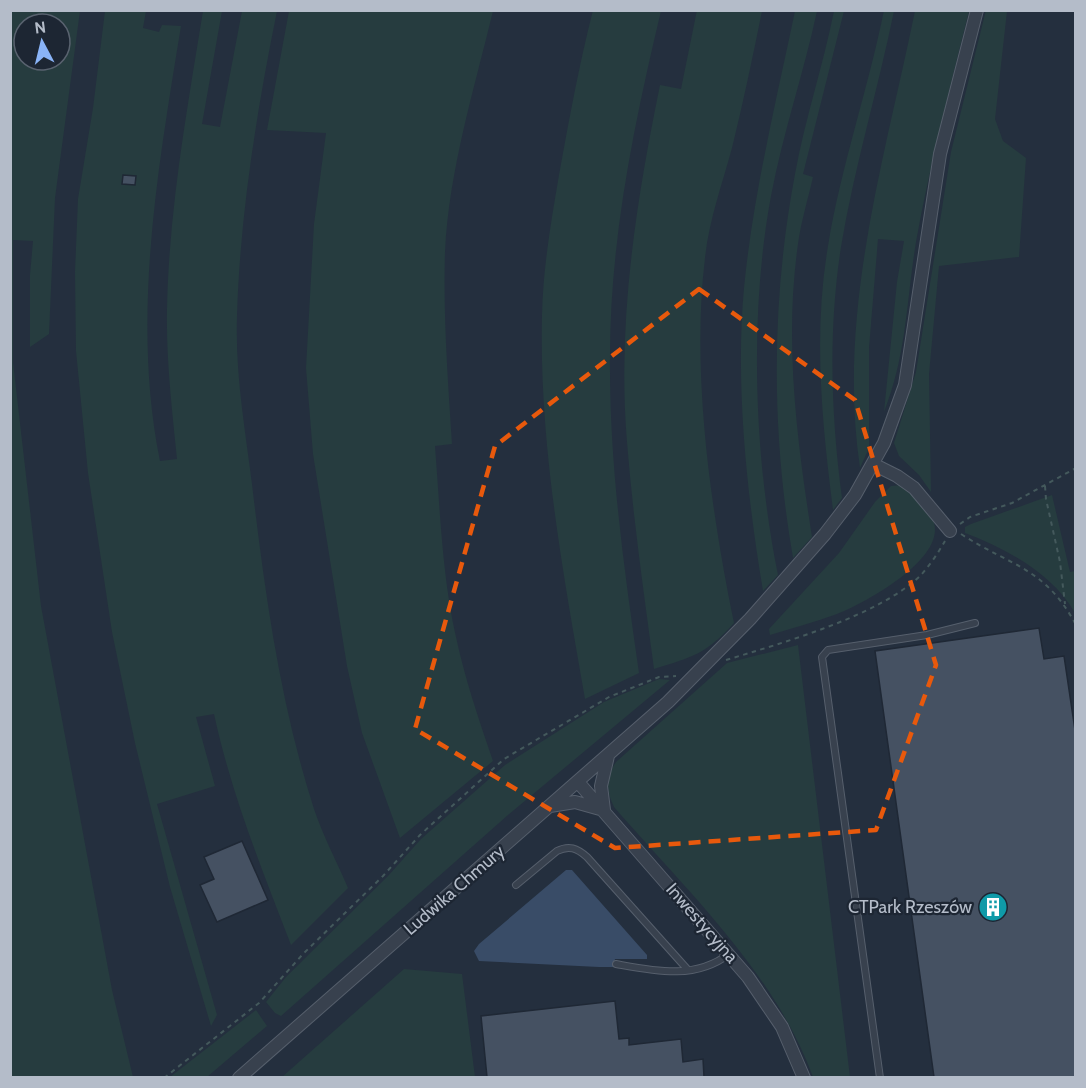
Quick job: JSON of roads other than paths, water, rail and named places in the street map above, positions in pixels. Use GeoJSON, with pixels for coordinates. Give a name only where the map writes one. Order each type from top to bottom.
{"type":"FeatureCollection","features":[{"type":"Feature","properties":{"kind":"street","name":"Ludwika Chmury"},"geometry":{"type":"LineString","coordinates":[[239,1077],[668,702],[750,619],[825,534],[855,495],[890,428],[905,386],[940,153],[977,10]]}},
{"type":"Feature","properties":{"kind":"street"},"geometry":{"type":"LineString","coordinates":[[873,464],[914,488],[950,531]]}},
{"type":"Feature","properties":{"kind":"street"},"geometry":{"type":"LineString","coordinates":[[550,807],[584,803],[604,811],[601,786],[609,755]]}},
{"type":"Feature","properties":{"kind":"street","name":"Inwestycyjna"},"geometry":{"type":"LineString","coordinates":[[578,782],[729,954],[771,1008],[792,1046],[804,1077]]}},
{"type":"Feature","properties":{"kind":"lane"},"geometry":{"type":"LineString","coordinates":[[880,1077],[822,657],[828,650],[927,635],[975,622]]}},
{"type":"Feature","properties":{"kind":"lane"},"geometry":{"type":"LineString","coordinates":[[516,885],[557,850],[576,849],[586,857],[688,970]]}},
{"type":"Feature","properties":{"kind":"lane"},"geometry":{"type":"LineString","coordinates":[[616,964],[655,970],[688,970],[707,968],[729,954]]}},
{"type":"Feature","properties":{"kind":"water"},"geometry":{"type":"Polygon","coordinates":[[[566,870],[572,870],[647,955],[647,959],[615,959],[613,967],[479,961],[474,951],[479,944],[566,870]]]}},
{"type":"Feature","properties":{"kind":"place","name":"CTPark Rzeszów"},"geometry":{"type":"Point","coordinates":[993,907]}}]}
